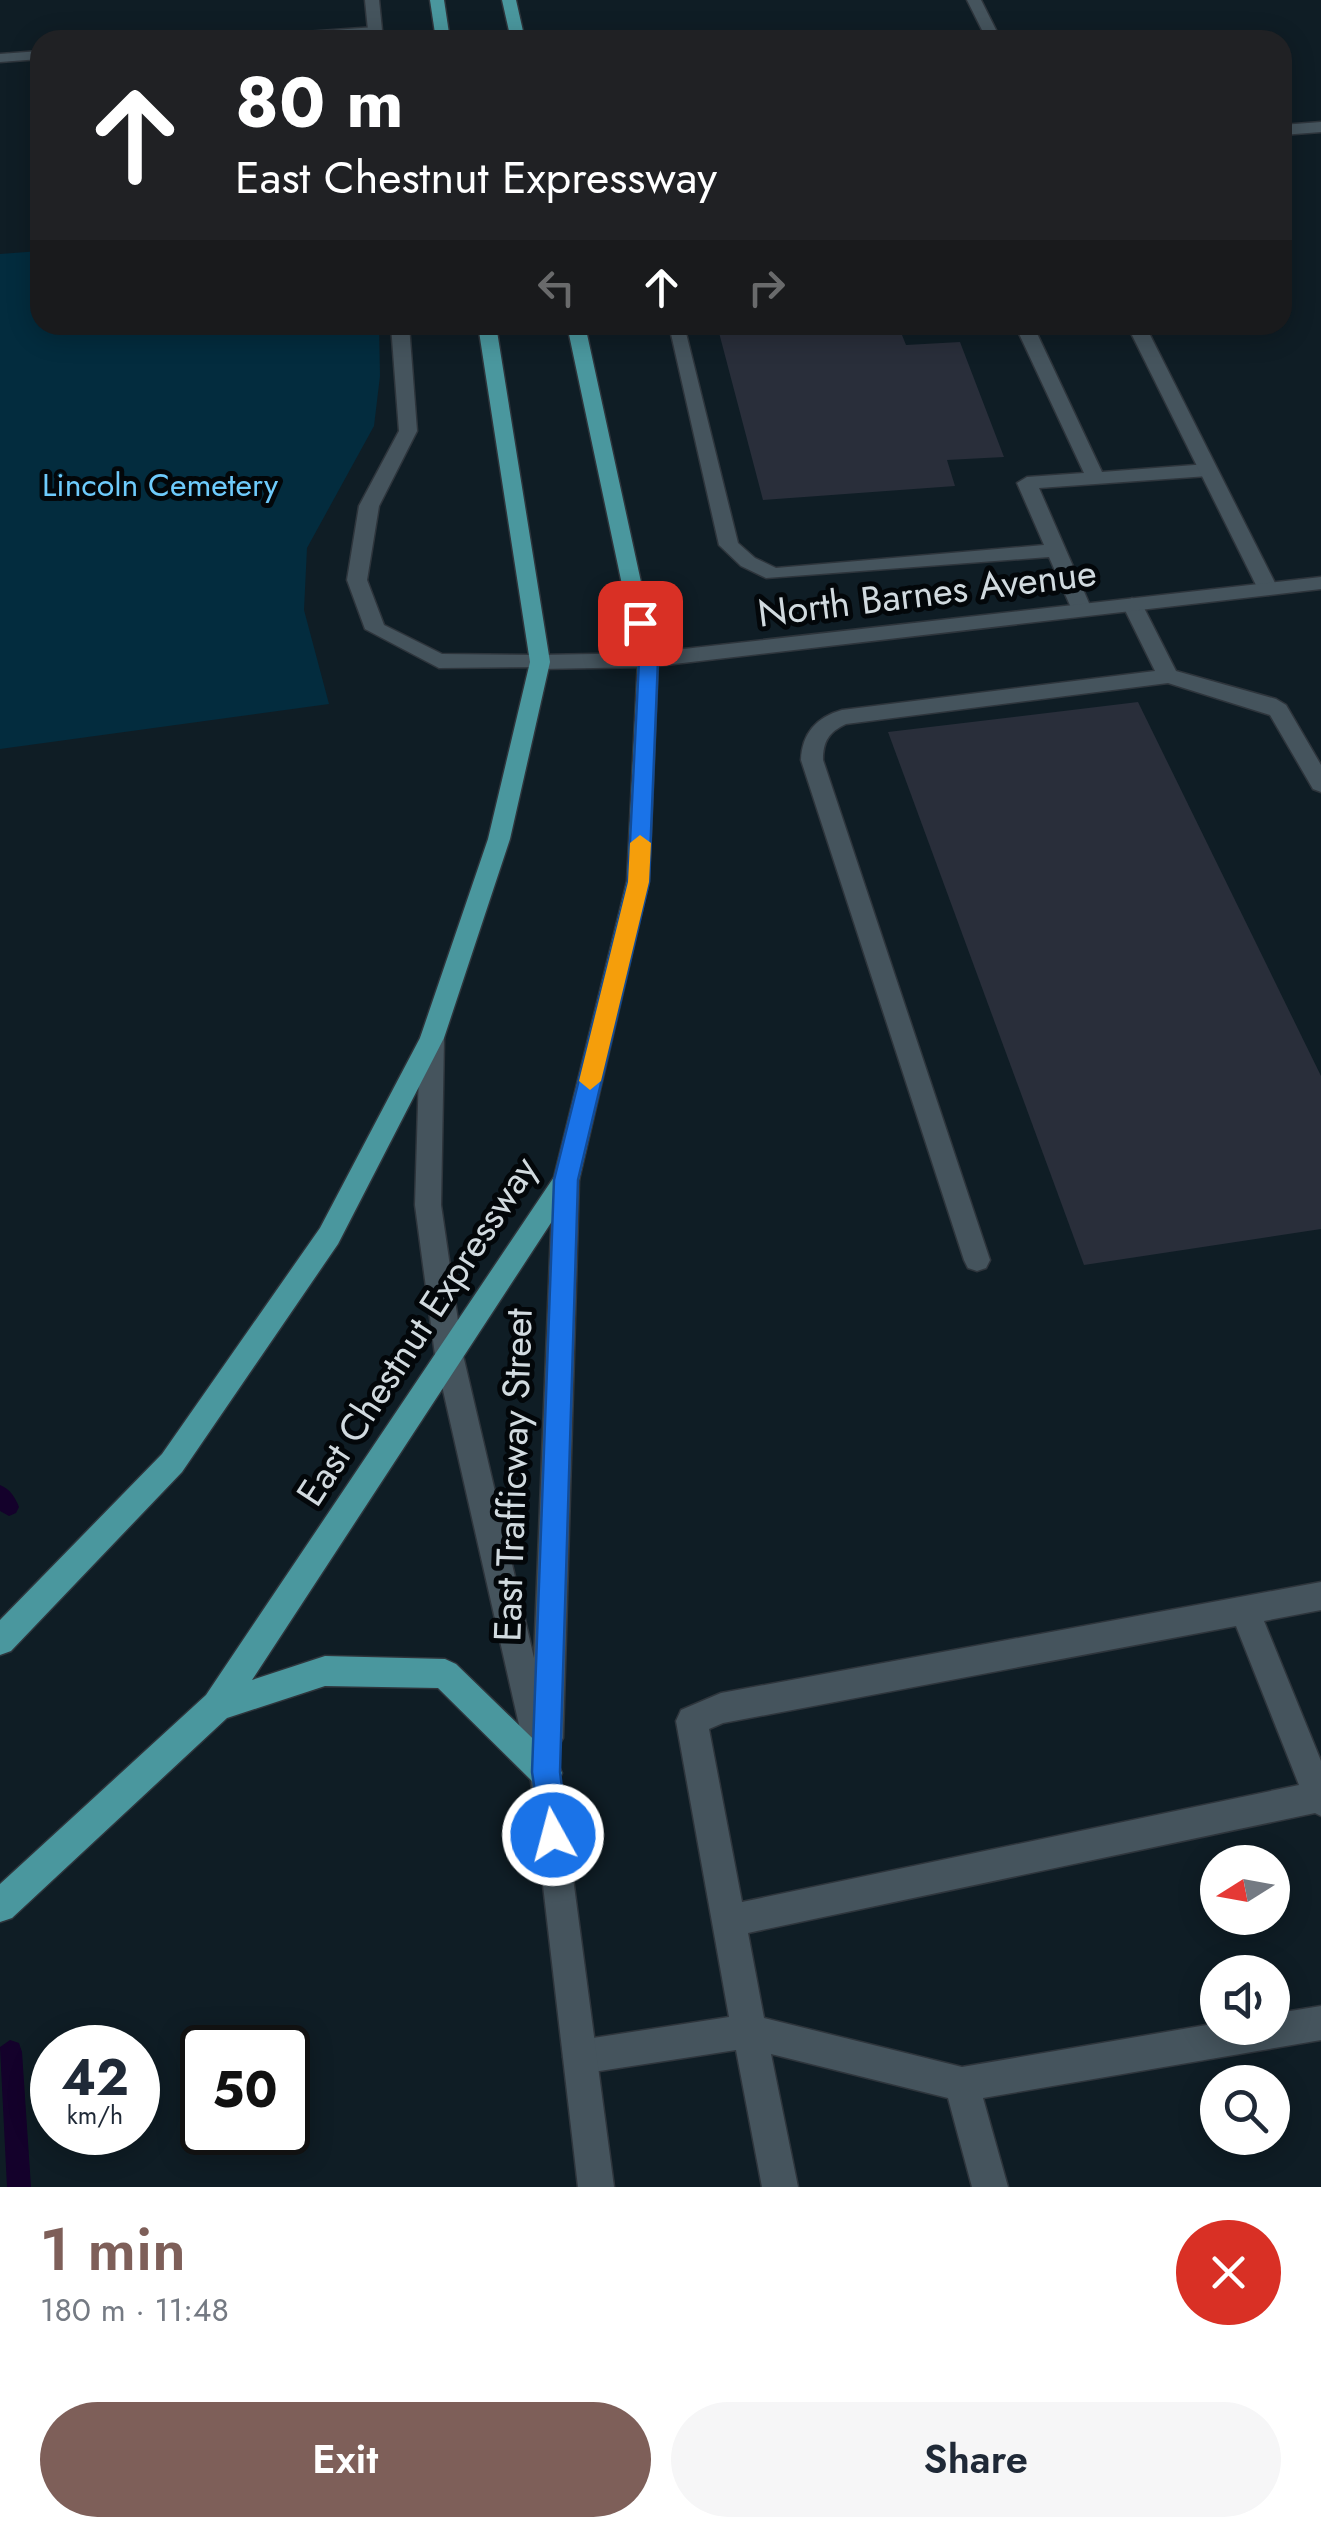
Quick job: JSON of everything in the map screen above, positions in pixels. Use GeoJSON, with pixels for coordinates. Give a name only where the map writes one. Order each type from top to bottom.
{"type":"FeatureCollection","features":[{"type":"Feature","properties":{"kind":"main road"},"geometry":{"type":"LineString","coordinates":[[437,0],[442,30]]}},
{"type":"Feature","properties":{"kind":"main road"},"geometry":{"type":"LineString","coordinates":[[509,0],[516,30]]}},
{"type":"Feature","properties":{"kind":"main road"},"geometry":{"type":"LineString","coordinates":[[0,1642],[172,1463],[329,1236],[432,1038],[499,838],[540,662],[490,335]]}},
{"type":"Feature","properties":{"kind":"main road","name":"East Chestnut Expressway"},"geometry":{"type":"LineString","coordinates":[[0,1906],[217,1706],[566,1180],[638,882],[648,660],[578,335]]}},
{"type":"Feature","properties":{"kind":"main road"},"geometry":{"type":"LineString","coordinates":[[217,1706],[324,1670],[445,1674],[546,1772]]}},
{"type":"Feature","properties":{"kind":"street"},"geometry":{"type":"LineString","coordinates":[[372,0],[374,30]]}},
{"type":"Feature","properties":{"kind":"street"},"geometry":{"type":"LineString","coordinates":[[974,0],[989,30]]}},
{"type":"Feature","properties":{"kind":"street"},"geometry":{"type":"LineString","coordinates":[[0,58],[30,56]]}},
{"type":"Feature","properties":{"kind":"street"},"geometry":{"type":"LineString","coordinates":[[1292,129],[1321,127]]}},
{"type":"Feature","properties":{"kind":"street","name":"North Barnes Avenue"},"geometry":{"type":"LineString","coordinates":[[401,335],[408,431],[369,506],[357,580],[375,629],[439,661],[648,660],[1321,583]]}},
{"type":"Feature","properties":{"kind":"street"},"geometry":{"type":"LineString","coordinates":[[678,335],[730,545],[748,562],[773,574],[1056,550]]}},
{"type":"Feature","properties":{"kind":"street"},"geometry":{"type":"LineString","coordinates":[[1029,335],[1096,478]]}},
{"type":"Feature","properties":{"kind":"street"},"geometry":{"type":"LineString","coordinates":[[1141,335],[1268,589]]}},
{"type":"Feature","properties":{"kind":"street"},"geometry":{"type":"LineString","coordinates":[[1082,610],[1028,484],[1208,470]]}},
{"type":"Feature","properties":{"kind":"street"},"geometry":{"type":"LineString","coordinates":[[1132,604],[1168,676]]}},
{"type":"Feature","properties":{"kind":"street"},"geometry":{"type":"LineString","coordinates":[[977,1260],[812,760],[811,742],[824,725],[842,717],[1168,676],[1269,704],[1278,710],[1321,784]]}},
{"type":"Feature","properties":{"kind":"street","name":"East Trafficway Street"},"geometry":{"type":"LineString","coordinates":[[432,1038],[428,1205],[450,1355],[546,1772],[596,2187]]}},
{"type":"Feature","properties":{"kind":"street","name":"East Trafficway Street"},"geometry":{"type":"LineString","coordinates":[[546,1772],[566,1180]]}},
{"type":"Feature","properties":{"kind":"street"},"geometry":{"type":"LineString","coordinates":[[780,2187],[692,1721],[720,1708],[1321,1596]]}},
{"type":"Feature","properties":{"kind":"street"},"geometry":{"type":"LineString","coordinates":[[728,1922],[1321,1798],[1246,1610]]}},
{"type":"Feature","properties":{"kind":"street"},"geometry":{"type":"LineString","coordinates":[[580,2057],[748,2031],[962,2084],[1321,2023]]}},
{"type":"Feature","properties":{"kind":"street"},"geometry":{"type":"LineString","coordinates":[[962,2084],[990,2187]]}},
{"type":"Feature","properties":{"kind":"green space","name":"Lincoln Cemetery"},"geometry":{"type":"Polygon","coordinates":[[[30,252],[30,335],[379,335],[380,376],[374,426],[307,548],[304,610],[329,704],[0,749],[0,254],[30,252]]]}},
{"type":"Feature","properties":{"kind":"building"},"geometry":{"type":"Polygon","coordinates":[[[720,335],[902,335],[906,345],[960,342],[1004,457],[947,460],[955,486],[763,500],[720,335]]]}},
{"type":"Feature","properties":{"kind":"building"},"geometry":{"type":"Polygon","coordinates":[[[1138,702],[1321,1076],[1321,1229],[1084,1265],[888,732],[1138,702]]]}},
{"type":"Feature","properties":{"kind":"waterway"},"geometry":{"type":"LineString","coordinates":[[0,1494],[9,1507]]}},
{"type":"Feature","properties":{"kind":"waterway"},"geometry":{"type":"LineString","coordinates":[[10,2052],[19,2187]]}},
{"type":"Feature","properties":{"kind":"slow traffic"},"geometry":{"type":"LineString","coordinates":[[590,1081],[638,882],[640,843]]}},
{"type":"Feature","properties":{"kind":"route"},"geometry":{"type":"LineString","coordinates":[[553,1835],[546,1772],[566,1180],[638,882],[648,660],[640,623]]}}]}
